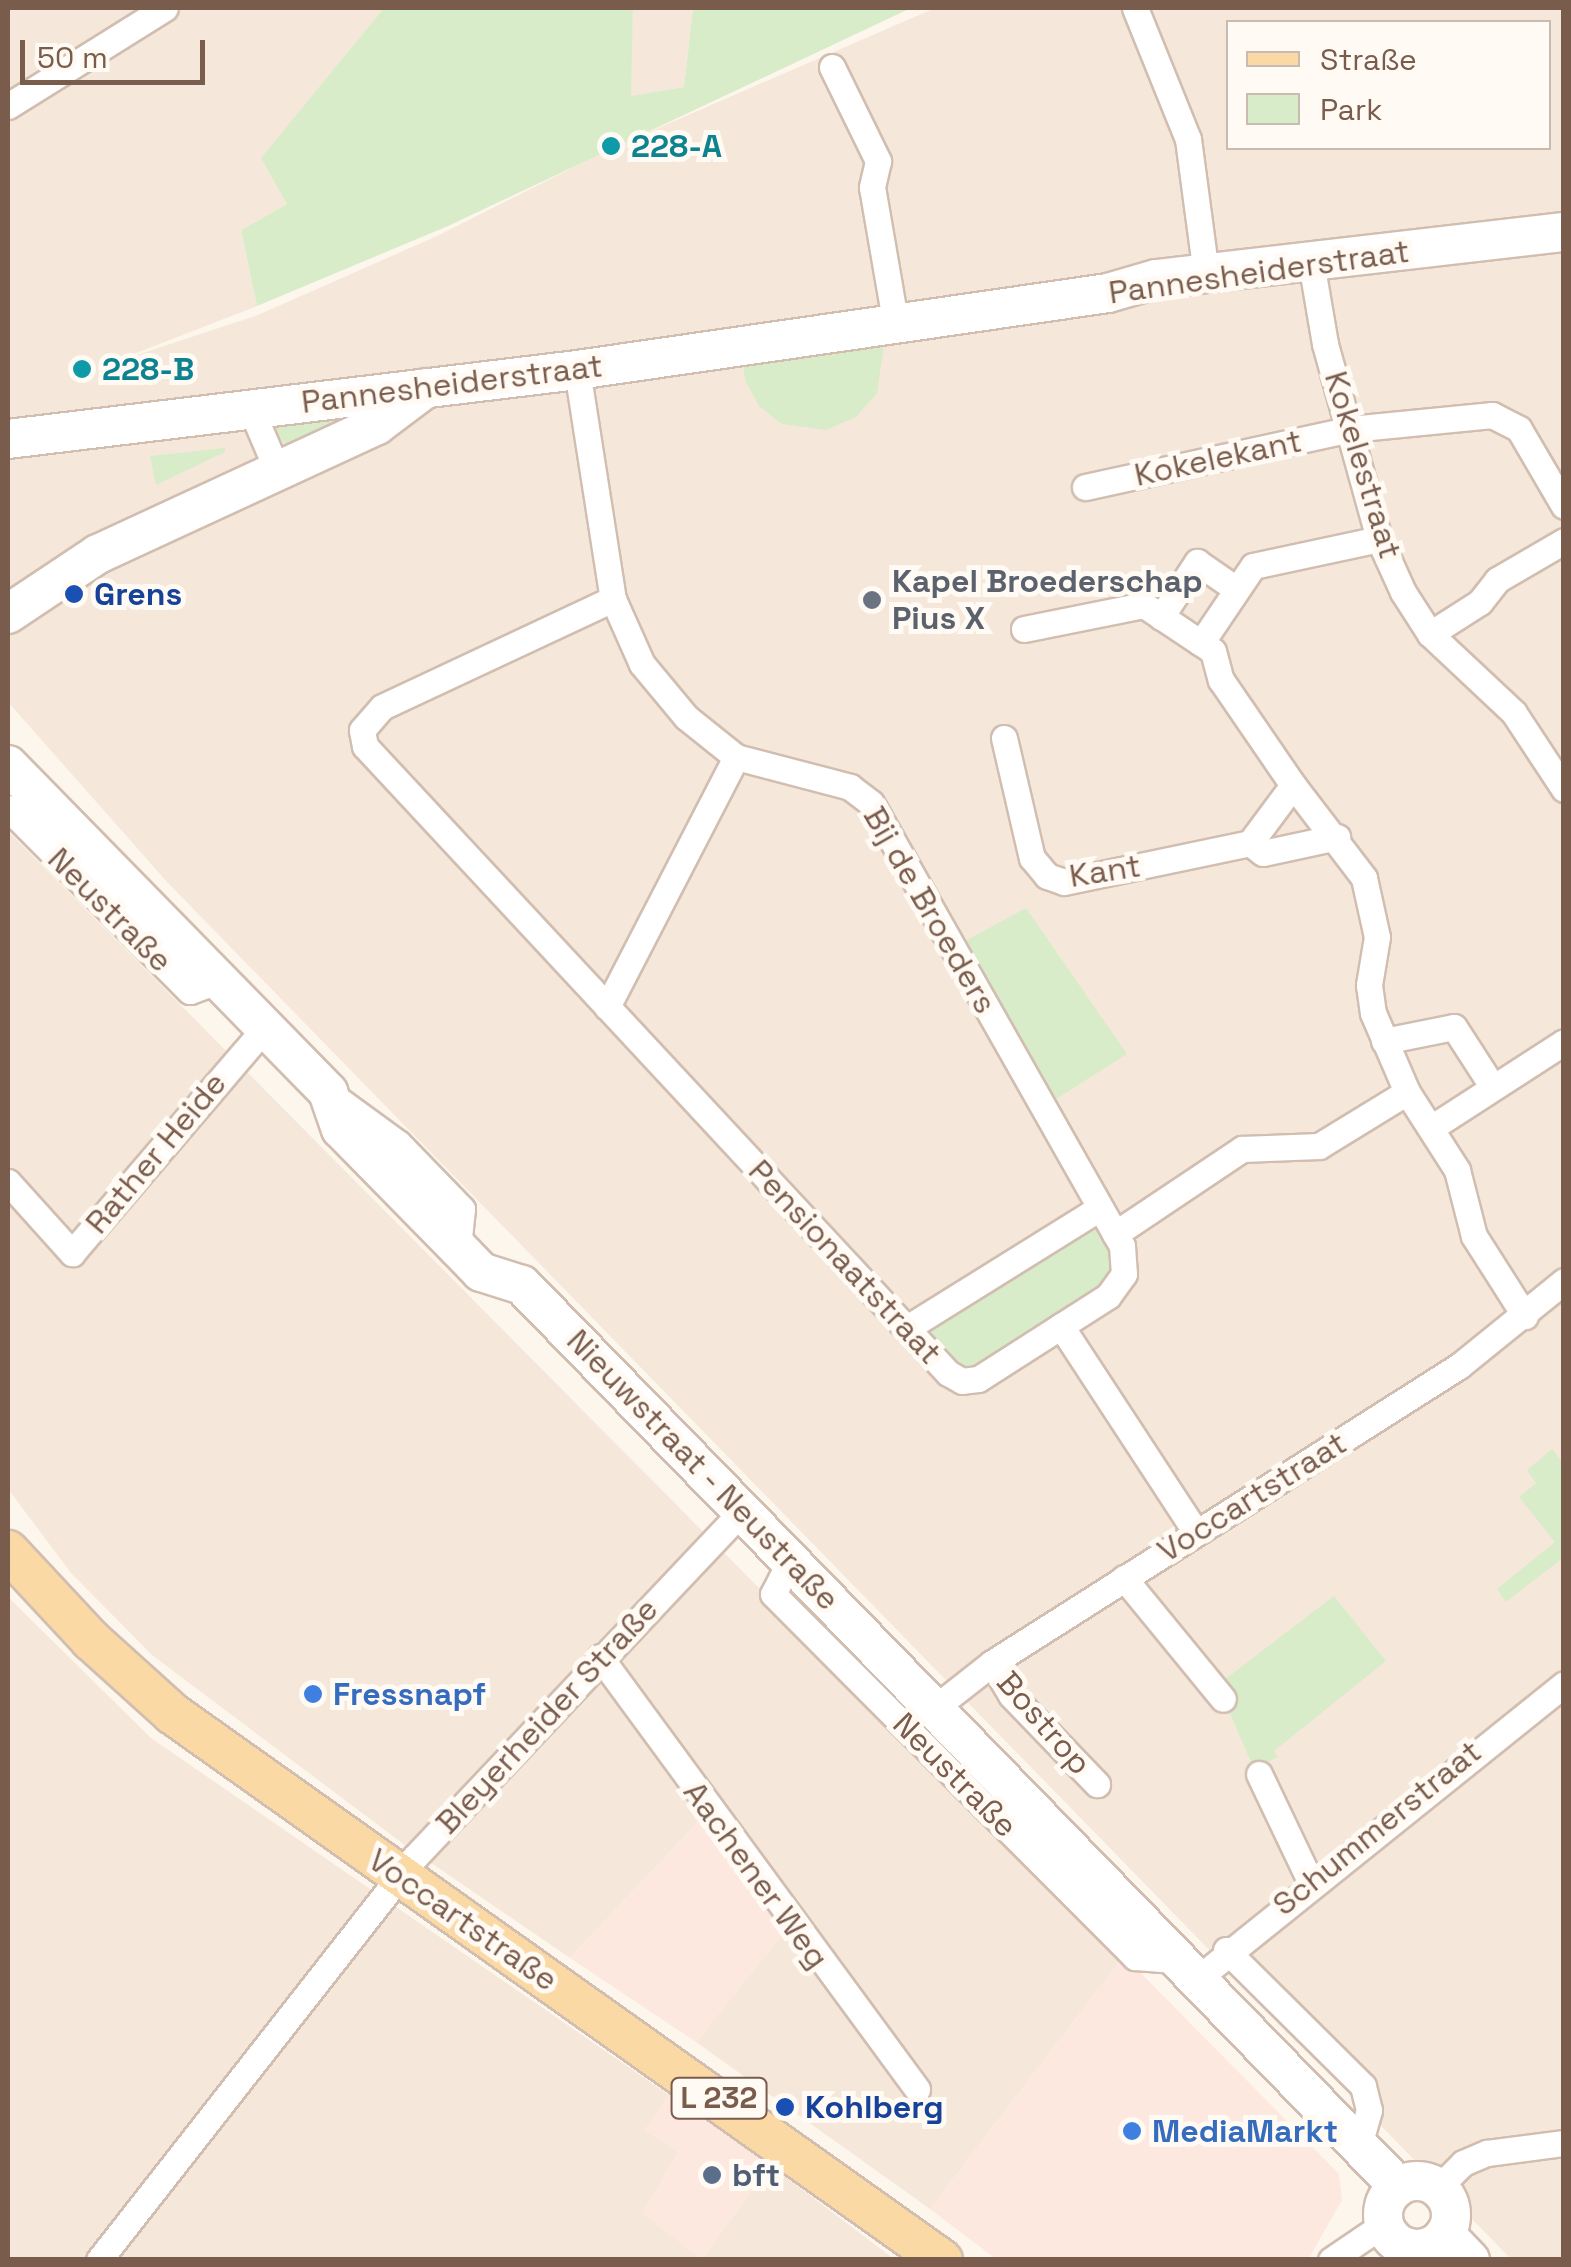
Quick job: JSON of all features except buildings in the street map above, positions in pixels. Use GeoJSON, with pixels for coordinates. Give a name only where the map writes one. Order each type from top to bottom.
{"type":"FeatureCollection","features":[{"type":"Feature","properties":{"kind":"main road","name":"Voccartstraße"},"geometry":{"type":"LineString","coordinates":[[8,1551],[90,1640],[173,1714],[942,2260]]}},
{"type":"Feature","properties":{"kind":"street"},"geometry":{"type":"LineString","coordinates":[[8,106],[164,8]]}},
{"type":"Feature","properties":{"kind":"street"},"geometry":{"type":"LineString","coordinates":[[1135,8],[1188,139],[1206,274]]}},
{"type":"Feature","properties":{"kind":"street"},"geometry":{"type":"LineString","coordinates":[[832,67],[878,161],[872,187],[894,320]]}},
{"type":"Feature","properties":{"kind":"street","name":"Pannesheiderstraat"},"geometry":{"type":"LineString","coordinates":[[8,439],[577,370],[1206,274],[1564,232]]}},
{"type":"Feature","properties":{"kind":"street","name":"Kokelestraat"},"geometry":{"type":"LineString","coordinates":[[1310,262],[1379,539],[1430,634],[1502,698],[1564,789]]}},
{"type":"Feature","properties":{"kind":"street","name":"Bij de Broeders"},"geometry":{"type":"LineString","coordinates":[[577,370],[613,600],[655,683],[736,758],[850,787],[871,803],[1115,1234],[1126,1260],[1118,1286],[1062,1326]]}},
{"type":"Feature","properties":{"kind":"street"},"geometry":{"type":"LineString","coordinates":[[8,614],[98,554],[377,425],[427,388]]}},
{"type":"Feature","properties":{"kind":"street"},"geometry":{"type":"LineString","coordinates":[[251,409],[277,470]]}},
{"type":"Feature","properties":{"kind":"street","name":"Kokelekant"},"geometry":{"type":"LineString","coordinates":[[1085,486],[1350,429],[1509,419],[1564,506]]}},
{"type":"Feature","properties":{"kind":"street"},"geometry":{"type":"LineString","coordinates":[[1201,643],[1253,566],[1379,539]]}},
{"type":"Feature","properties":{"kind":"street"},"geometry":{"type":"LineString","coordinates":[[1430,634],[1480,602],[1497,580],[1564,542]]}},
{"type":"Feature","properties":{"kind":"street"},"geometry":{"type":"LineString","coordinates":[[1161,617],[1196,562],[1236,588]]}},
{"type":"Feature","properties":{"kind":"street","name":"Pensionaatstraat"},"geometry":{"type":"LineString","coordinates":[[613,600],[382,707],[362,730],[365,746],[954,1378],[969,1382],[1062,1326]]}},
{"type":"Feature","properties":{"kind":"street"},"geometry":{"type":"LineString","coordinates":[[1024,629],[1144,605],[1212,651],[1222,680],[1293,784],[1337,837],[1370,891],[1377,937],[1368,985],[1384,1041],[1408,1092],[1458,1170],[1474,1236],[1525,1316]]}},
{"type":"Feature","properties":{"kind":"street","name":"Kant"},"geometry":{"type":"LineString","coordinates":[[1004,738],[1032,858],[1047,876],[1064,882],[1250,843],[1263,853],[1337,837]]}},
{"type":"Feature","properties":{"kind":"street"},"geometry":{"type":"LineString","coordinates":[[608,1007],[736,758]]}},
{"type":"Feature","properties":{"kind":"street","name":"Nieuwstraat - Neustraße"},"geometry":{"type":"LineString","coordinates":[[8,765],[328,1092],[341,1129],[480,1272],[522,1286],[936,1707],[1185,1970],[1398,2186]]}},
{"type":"Feature","properties":{"kind":"street"},"geometry":{"type":"LineString","coordinates":[[1250,843],[1293,784]]}},
{"type":"Feature","properties":{"kind":"street","name":"Neustraße"},"geometry":{"type":"LineString","coordinates":[[8,808],[190,991],[220,980]]}},
{"type":"Feature","properties":{"kind":"street","name":"Rather Heide"},"geometry":{"type":"LineString","coordinates":[[8,1182],[72,1253],[266,1027]]}},
{"type":"Feature","properties":{"kind":"street"},"geometry":{"type":"LineString","coordinates":[[1384,1041],[1454,1027],[1492,1086]]}},
{"type":"Feature","properties":{"kind":"street"},"geometry":{"type":"LineString","coordinates":[[1431,1128],[1564,1042]]}},
{"type":"Feature","properties":{"kind":"street"},"geometry":{"type":"LineString","coordinates":[[1115,1234],[1242,1149],[1320,1146],[1408,1092]]}},
{"type":"Feature","properties":{"kind":"street"},"geometry":{"type":"LineString","coordinates":[[907,1328],[1100,1208]]}},
{"type":"Feature","properties":{"kind":"street","name":"Voccartstraat"},"geometry":{"type":"LineString","coordinates":[[936,1707],[992,1663],[1459,1366],[1563,1283]]}},
{"type":"Feature","properties":{"kind":"street"},"geometry":{"type":"LineString","coordinates":[[1062,1326],[1196,1532]]}},
{"type":"Feature","properties":{"kind":"street","name":"Bleyerheider Straße"},"geometry":{"type":"LineString","coordinates":[[99,2260],[399,1876],[600,1657],[743,1510]]}},
{"type":"Feature","properties":{"kind":"street","name":"Neustraße"},"geometry":{"type":"LineString","coordinates":[[791,1559],[773,1594],[1135,1957],[1185,1970]]}},
{"type":"Feature","properties":{"kind":"street"},"geometry":{"type":"LineString","coordinates":[[1124,1578],[1224,1699]]}},
{"type":"Feature","properties":{"kind":"street","name":"Aachener Weg"},"geometry":{"type":"LineString","coordinates":[[600,1657],[917,2090]]}},
{"type":"Feature","properties":{"kind":"street","name":"Bostrop"},"geometry":{"type":"LineString","coordinates":[[992,1663],[1017,1702],[1097,1784]]}},
{"type":"Feature","properties":{"kind":"street","name":"Schummerstraat"},"geometry":{"type":"LineString","coordinates":[[1185,1970],[1226,1950],[1564,1684]]}},
{"type":"Feature","properties":{"kind":"street"},"geometry":{"type":"LineString","coordinates":[[1259,1774],[1310,1882]]}},
{"type":"Feature","properties":{"kind":"street"},"geometry":{"type":"LineString","coordinates":[[1226,1950],[1363,2086],[1369,2110],[1358,2149]]}},
{"type":"Feature","properties":{"kind":"street"},"geometry":{"type":"LineString","coordinates":[[1438,2188],[1464,2163],[1487,2152],[1564,2143]]}},
{"type":"Feature","properties":{"kind":"street"},"geometry":{"type":"LineString","coordinates":[[1417,2180],[1438,2188],[1451,2208],[1457,2247],[1408,2248],[1384,2224],[1383,2208],[1398,2186],[1417,2180]]}},
{"type":"Feature","properties":{"kind":"street"},"geometry":{"type":"LineString","coordinates":[[1331,2260],[1384,2224]]}},
{"type":"Feature","properties":{"kind":"shaded area"},"geometry":{"type":"Polygon","coordinates":[[[8,8],[384,8],[262,158],[287,204],[241,230],[257,306],[103,366],[258,315],[437,236],[612,148],[935,8],[1563,8],[1563,2259],[1511,2259],[168,883],[8,702],[8,8]]]}},
{"type":"Feature","properties":{"kind":"shaded area"},"geometry":{"type":"Polygon","coordinates":[[[633,8],[693,8],[684,87],[630,97],[633,8]]]}},
{"type":"Feature","properties":{"kind":"shaded area"},"geometry":{"type":"Polygon","coordinates":[[[8,831],[1124,1956],[930,2209],[696,2042],[782,1934],[697,1823],[570,1958],[402,1843],[152,1655],[71,1573],[8,1489],[8,831]]]}},
{"type":"Feature","properties":{"kind":"shaded area"},"geometry":{"type":"Polygon","coordinates":[[[8,1597],[151,1738],[669,2095],[645,2130],[678,2152],[643,2213],[702,2259],[8,2259],[8,1597]]]}},
{"type":"Feature","properties":{"kind":"shaded area"},"geometry":{"type":"Polygon","coordinates":[[[698,1822],[783,1934],[696,2042],[570,1958],[698,1822]]]}},
{"type":"Feature","properties":{"kind":"shaded area"},"geometry":{"type":"Polygon","coordinates":[[[1124,1956],[1339,2174],[1342,2200],[1308,2260],[996,2259],[930,2209],[1124,1956]]]}},
{"type":"Feature","properties":{"kind":"shaded area","name":"bft"},"geometry":{"type":"Polygon","coordinates":[[[669,2095],[770,2165],[702,2259],[642,2213],[678,2152],[645,2130],[669,2095]]]}},
{"type":"Feature","properties":{"kind":"shaded area"},"geometry":{"type":"Polygon","coordinates":[[[770,2165],[894,2259],[702,2259],[770,2165]]]}},
{"type":"Feature","properties":{"kind":"green space"},"geometry":{"type":"Polygon","coordinates":[[[384,8],[633,8],[631,96],[684,87],[693,8],[911,8],[448,226],[257,306],[241,230],[287,204],[261,158],[384,8]]]}},
{"type":"Feature","properties":{"kind":"green space"},"geometry":{"type":"Polygon","coordinates":[[[884,345],[877,393],[856,417],[826,430],[782,424],[759,406],[745,380],[743,365],[884,345]]]}},
{"type":"Feature","properties":{"kind":"green space"},"geometry":{"type":"Polygon","coordinates":[[[381,402],[288,448],[274,430],[274,423],[381,402]]]}},
{"type":"Feature","properties":{"kind":"green space"},"geometry":{"type":"Polygon","coordinates":[[[225,448],[225,452],[156,485],[150,456],[225,448]]]}},
{"type":"Feature","properties":{"kind":"green space"},"geometry":{"type":"Polygon","coordinates":[[[1026,908],[1127,1054],[1056,1099],[965,941],[1026,908]]]}},
{"type":"Feature","properties":{"kind":"green space"},"geometry":{"type":"Polygon","coordinates":[[[1094,1218],[1113,1250],[1111,1283],[982,1367],[961,1370],[920,1329],[1094,1218]]]}},
{"type":"Feature","properties":{"kind":"green space"},"geometry":{"type":"Polygon","coordinates":[[[1552,1449],[1563,1463],[1563,1558],[1506,1602],[1497,1589],[1555,1542],[1519,1497],[1536,1483],[1527,1470],[1552,1449]]]}},
{"type":"Feature","properties":{"kind":"green space"},"geometry":{"type":"Polygon","coordinates":[[[1334,1596],[1386,1661],[1274,1751],[1278,1757],[1254,1769],[1225,1702],[1234,1694],[1224,1680],[1334,1596]]]}},
{"type":"Feature","properties":{"kind":"place","name":"228-A"},"geometry":{"type":"Point","coordinates":[611,146]}},
{"type":"Feature","properties":{"kind":"place","name":"228-B"},"geometry":{"type":"Point","coordinates":[82,369]}},
{"type":"Feature","properties":{"kind":"place","name":"Grens"},"geometry":{"type":"Point","coordinates":[74,594]}},
{"type":"Feature","properties":{"kind":"place","name":"Kapel Broederschap Pius X"},"geometry":{"type":"Point","coordinates":[872,600]}},
{"type":"Feature","properties":{"kind":"place","name":"Fressnapf"},"geometry":{"type":"Point","coordinates":[313,1694]}},
{"type":"Feature","properties":{"kind":"place","name":"Kohlberg"},"geometry":{"type":"Point","coordinates":[785,2107]}},
{"type":"Feature","properties":{"kind":"place","name":"MediaMarkt"},"geometry":{"type":"Point","coordinates":[1132,2131]}},
{"type":"Feature","properties":{"kind":"place","name":"bft"},"geometry":{"type":"Point","coordinates":[712,2175]}}]}
